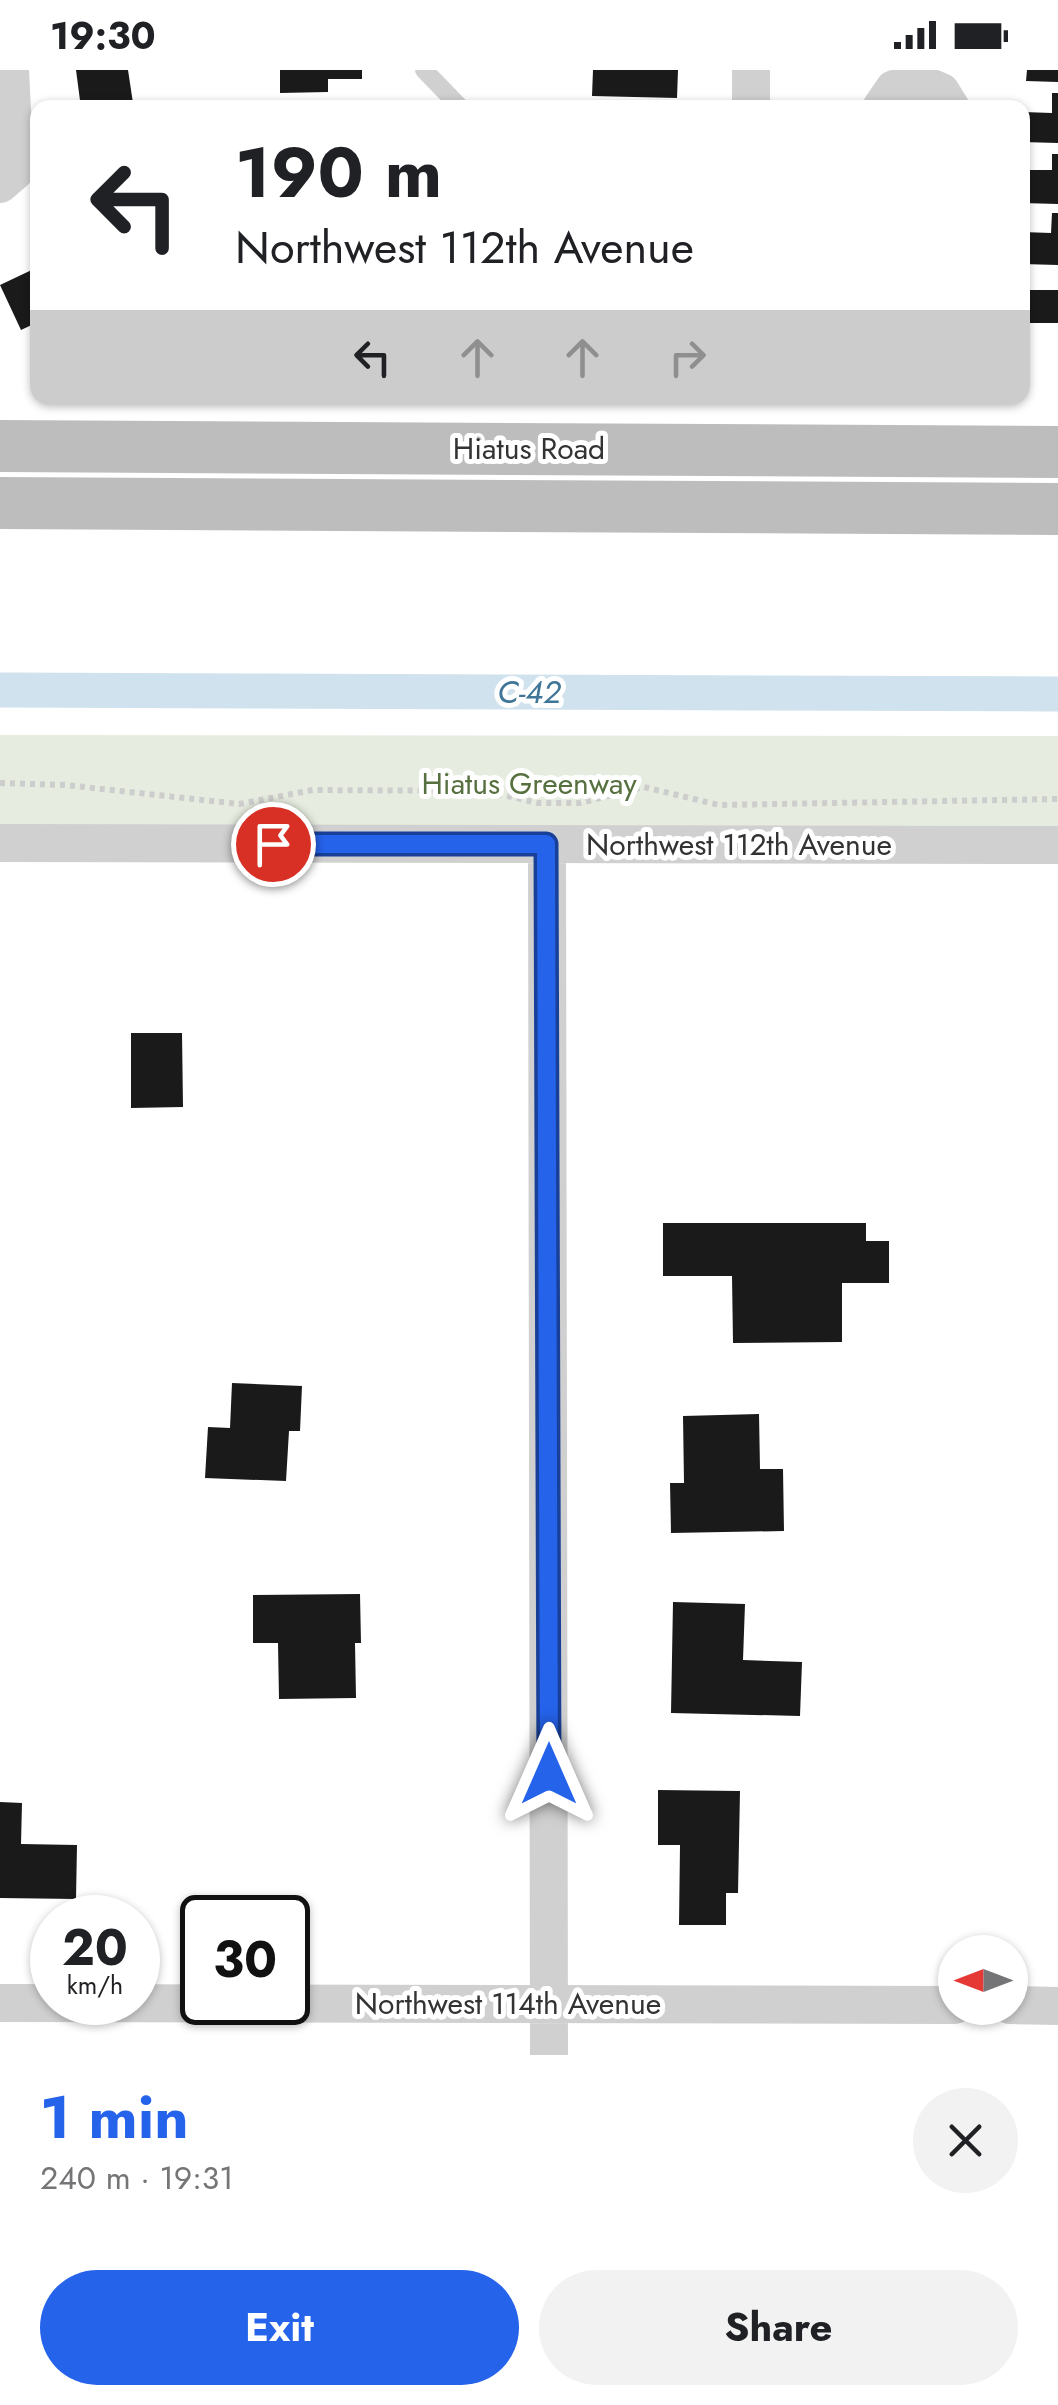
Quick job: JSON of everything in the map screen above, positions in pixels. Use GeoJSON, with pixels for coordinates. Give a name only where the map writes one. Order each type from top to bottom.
{"type":"FeatureCollection","features":[{"type":"Feature","properties":{"kind":"main road","name":"Hiatus Road"},"geometry":{"type":"LineString","coordinates":[[0,446],[1058,452]]}},
{"type":"Feature","properties":{"kind":"main road","name":"Hiatus Road"},"geometry":{"type":"LineString","coordinates":[[0,503],[1058,509]]}},
{"type":"Feature","properties":{"kind":"street"},"geometry":{"type":"LineString","coordinates":[[8,178],[10,70]]}},
{"type":"Feature","properties":{"kind":"street"},"geometry":{"type":"LineString","coordinates":[[751,70],[751,100]]}},
{"type":"Feature","properties":{"kind":"street"},"geometry":{"type":"LineString","coordinates":[[886,100],[894,89],[918,82],[941,92],[946,100]]}},
{"type":"Feature","properties":{"kind":"street","name":"Northwest 112th Avenue"},"geometry":{"type":"LineString","coordinates":[[0,844],[1058,845]]}},
{"type":"Feature","properties":{"kind":"street"},"geometry":{"type":"LineString","coordinates":[[546,844],[550,2055]]}},
{"type":"Feature","properties":{"kind":"street","name":"Northwest 114th Avenue"},"geometry":{"type":"LineString","coordinates":[[0,2003],[938,2005]]}},
{"type":"Feature","properties":{"kind":"street"},"geometry":{"type":"LineString","coordinates":[[1028,2006],[1058,2006]]}},
{"type":"Feature","properties":{"kind":"lane"},"geometry":{"type":"LineString","coordinates":[[424,70],[453,100]]}},
{"type":"Feature","properties":{"kind":"path"},"geometry":{"type":"LineString","coordinates":[[0,783],[66,785],[240,804],[313,790],[486,792],[538,803],[580,804],[644,788],[718,805],[1058,799]]}},
{"type":"Feature","properties":{"kind":"green space","name":"Hiatus Greenway"},"geometry":{"type":"Polygon","coordinates":[[[0,735],[1058,736],[1058,833],[0,833],[0,735]]]}},
{"type":"Feature","properties":{"kind":"building"},"geometry":{"type":"Polygon","coordinates":[[[76,70],[128,70],[133,100],[80,100],[76,70]]]}},
{"type":"Feature","properties":{"kind":"building"},"geometry":{"type":"Polygon","coordinates":[[[280,70],[362,70],[362,79],[328,79],[328,92],[280,93],[280,70]]]}},
{"type":"Feature","properties":{"kind":"building"},"geometry":{"type":"Polygon","coordinates":[[[593,70],[678,70],[677,98],[592,96],[593,70]]]}},
{"type":"Feature","properties":{"kind":"building"},"geometry":{"type":"Polygon","coordinates":[[[1027,70],[1058,70],[1058,82],[1026,81],[1027,70]]]}},
{"type":"Feature","properties":{"kind":"building"},"geometry":{"type":"Polygon","coordinates":[[[1052,93],[1058,93],[1058,143],[1030,142],[1030,112],[1052,113],[1052,93]]]}},
{"type":"Feature","properties":{"kind":"building"},"geometry":{"type":"Polygon","coordinates":[[[1052,154],[1058,154],[1058,204],[1030,203],[1030,170],[1052,170],[1052,154]]]}},
{"type":"Feature","properties":{"kind":"building"},"geometry":{"type":"Polygon","coordinates":[[[1052,213],[1058,213],[1058,265],[1030,264],[1030,232],[1051,233],[1052,213]]]}},
{"type":"Feature","properties":{"kind":"building"},"geometry":{"type":"Polygon","coordinates":[[[30,271],[30,326],[21,330],[0,285],[30,271]]]}},
{"type":"Feature","properties":{"kind":"building"},"geometry":{"type":"Polygon","coordinates":[[[1030,290],[1058,290],[1058,323],[1030,323],[1030,290]]]}},
{"type":"Feature","properties":{"kind":"building"},"geometry":{"type":"Polygon","coordinates":[[[131,1033],[182,1033],[183,1107],[131,1108],[131,1033]]]}},
{"type":"Feature","properties":{"kind":"building"},"geometry":{"type":"Polygon","coordinates":[[[663,1223],[866,1223],[866,1241],[889,1241],[889,1283],[842,1283],[842,1342],[733,1343],[732,1276],[663,1276],[663,1223]]]}},
{"type":"Feature","properties":{"kind":"building"},"geometry":{"type":"Polygon","coordinates":[[[232,1383],[302,1386],[300,1431],[289,1431],[286,1481],[205,1478],[208,1427],[230,1428],[232,1383]]]}},
{"type":"Feature","properties":{"kind":"building"},"geometry":{"type":"Polygon","coordinates":[[[759,1414],[760,1469],[783,1469],[784,1531],[671,1533],[670,1483],[684,1483],[683,1416],[759,1414]]]}},
{"type":"Feature","properties":{"kind":"building"},"geometry":{"type":"Polygon","coordinates":[[[360,1594],[361,1643],[355,1643],[356,1698],[279,1699],[278,1643],[253,1643],[253,1595],[360,1594]]]}},
{"type":"Feature","properties":{"kind":"building"},"geometry":{"type":"Polygon","coordinates":[[[673,1602],[745,1604],[743,1660],[802,1662],[800,1716],[671,1713],[673,1602]]]}},
{"type":"Feature","properties":{"kind":"building"},"geometry":{"type":"Polygon","coordinates":[[[658,1790],[740,1791],[738,1893],[726,1893],[726,1925],[679,1925],[680,1845],[658,1845],[658,1790]]]}},
{"type":"Feature","properties":{"kind":"building"},"geometry":{"type":"Polygon","coordinates":[[[0,1802],[22,1803],[21,1844],[77,1845],[76,1895],[0,1898],[0,1802]]]}},
{"type":"Feature","properties":{"kind":"waterway","name":"C-42"},"geometry":{"type":"LineString","coordinates":[[0,690],[1058,694]]}},
{"type":"Feature","properties":{"kind":"route"},"geometry":{"type":"LineString","coordinates":[[273,844],[546,844],[549,1774]]}}]}
